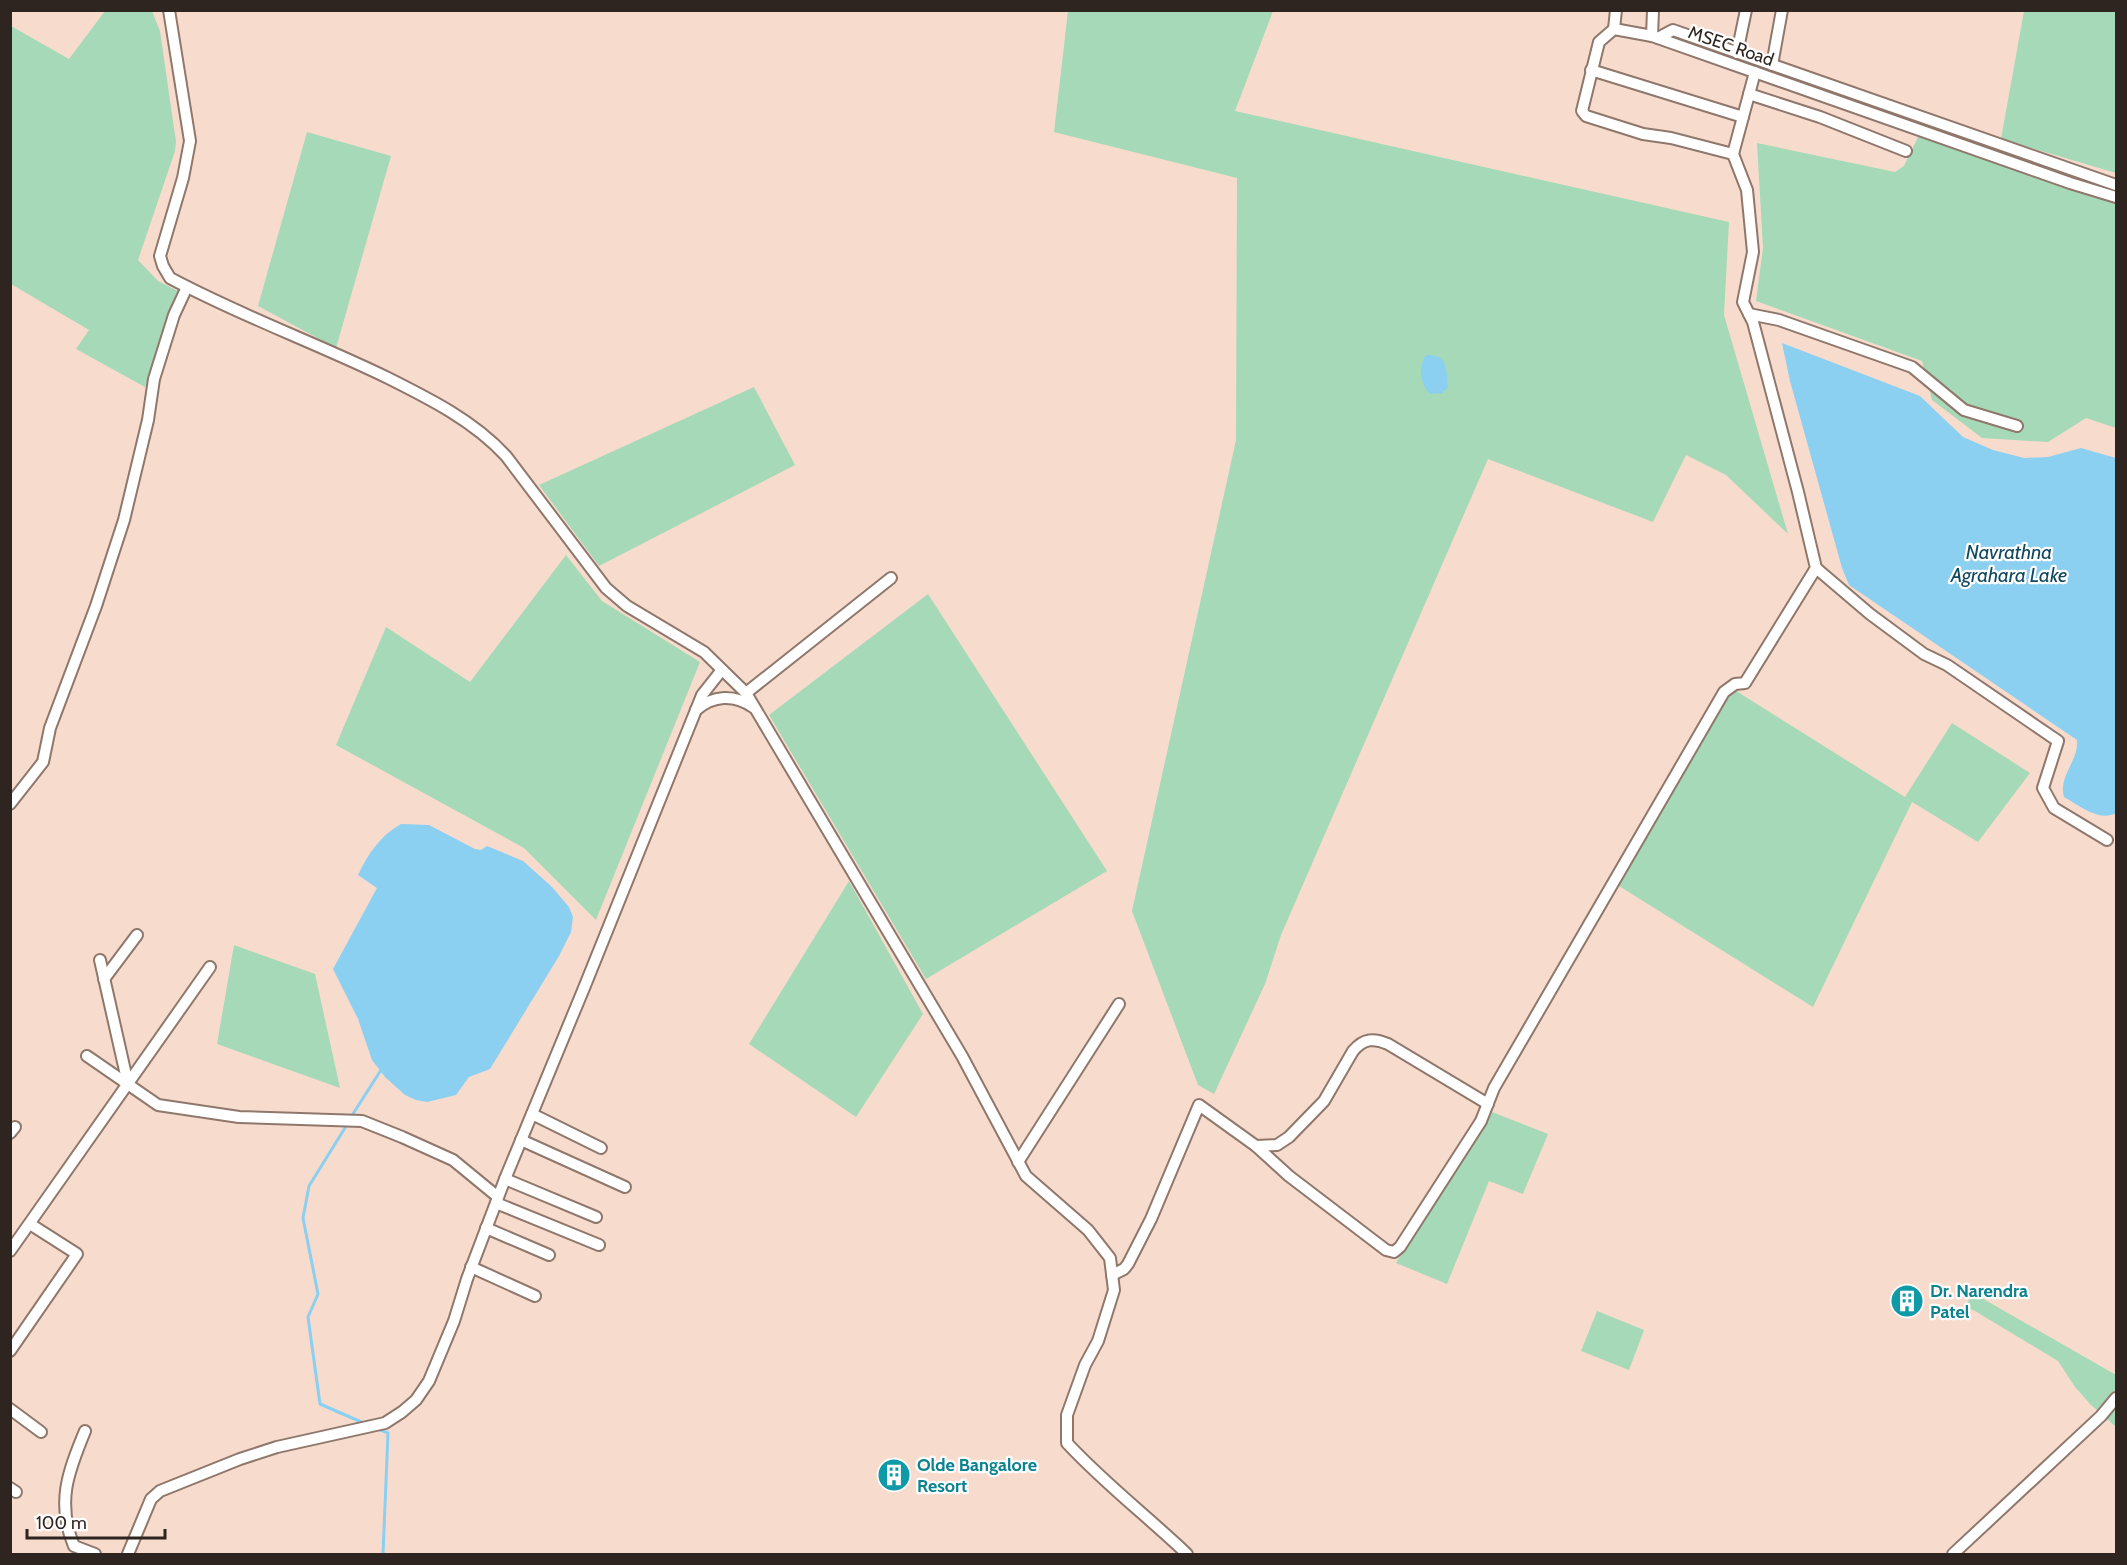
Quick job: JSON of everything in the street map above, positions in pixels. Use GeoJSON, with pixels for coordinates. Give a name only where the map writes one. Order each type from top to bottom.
{"type":"FeatureCollection","features":[{"type":"Feature","properties":{"kind":"street"},"geometry":{"type":"LineString","coordinates":[[169,10],[190,141],[183,178],[160,256],[170,279],[349,359],[429,398],[489,437],[506,456],[606,588],[627,606],[704,652],[746,693],[962,1056],[1026,1176],[1088,1230],[1110,1258],[1114,1290],[1098,1341],[1085,1365],[1067,1416],[1066,1443],[1093,1472],[1156,1524],[1187,1554]]}},
{"type":"Feature","properties":{"kind":"street"},"geometry":{"type":"LineString","coordinates":[[1616,10],[1614,29],[1599,42],[1591,70],[1582,111],[1586,116],[1642,134],[1671,138],[1733,154]]}},
{"type":"Feature","properties":{"kind":"street"},"geometry":{"type":"LineString","coordinates":[[1614,29],[1655,37],[1653,10]]}},
{"type":"Feature","properties":{"kind":"street"},"geometry":{"type":"LineString","coordinates":[[1737,53],[1746,10]]}},
{"type":"Feature","properties":{"kind":"street"},"geometry":{"type":"LineString","coordinates":[[1772,65],[1782,10]]}},
{"type":"Feature","properties":{"kind":"street","name":"MSEC Road"},"geometry":{"type":"LineString","coordinates":[[1655,37],[1673,30],[2116,185]]}},
{"type":"Feature","properties":{"kind":"street","name":"MSEC Road"},"geometry":{"type":"LineString","coordinates":[[1655,37],[2070,183],[2116,197]]}},
{"type":"Feature","properties":{"kind":"street"},"geometry":{"type":"LineString","coordinates":[[1591,70],[1743,117]]}},
{"type":"Feature","properties":{"kind":"street"},"geometry":{"type":"LineString","coordinates":[[1755,72],[1733,154],[1748,194],[1753,252],[1743,302],[1753,322],[1816,568],[1870,614],[1924,654],[1947,665],[2058,741],[2043,788],[2054,808],[2107,840]]}},
{"type":"Feature","properties":{"kind":"street"},"geometry":{"type":"LineString","coordinates":[[1749,94],[1820,117],[1906,151]]}},
{"type":"Feature","properties":{"kind":"street"},"geometry":{"type":"LineString","coordinates":[[1948,140],[1952,129]]}},
{"type":"Feature","properties":{"kind":"street"},"geometry":{"type":"LineString","coordinates":[[10,804],[43,762],[50,728],[96,606],[124,520],[148,420],[154,379],[174,315],[187,287]]}},
{"type":"Feature","properties":{"kind":"street"},"geometry":{"type":"LineString","coordinates":[[1749,314],[1779,320],[1912,367],[1964,410],[2017,426]]}},
{"type":"Feature","properties":{"kind":"street"},"geometry":{"type":"LineString","coordinates":[[1112,1275],[1124,1269],[1128,1264],[1151,1219],[1199,1106],[1256,1146],[1289,1176],[1372,1240],[1386,1250],[1394,1252],[1410,1233],[1481,1121],[1494,1088],[1724,692],[1735,684],[1745,683],[1816,568]]}},
{"type":"Feature","properties":{"kind":"street"},"geometry":{"type":"LineString","coordinates":[[746,693],[891,578]]}},
{"type":"Feature","properties":{"kind":"street"},"geometry":{"type":"LineString","coordinates":[[128,1554],[151,1499],[160,1491],[277,1447],[386,1423],[416,1400],[429,1381],[454,1321],[471,1267],[505,1179],[702,695],[721,671]]}},
{"type":"Feature","properties":{"kind":"street"},"geometry":{"type":"LineString","coordinates":[[696,710],[708,702],[729,697],[747,703],[757,711]]}},
{"type":"Feature","properties":{"kind":"street"},"geometry":{"type":"LineString","coordinates":[[104,979],[137,934]]}},
{"type":"Feature","properties":{"kind":"street"},"geometry":{"type":"LineString","coordinates":[[100,960],[128,1084]]}},
{"type":"Feature","properties":{"kind":"street"},"geometry":{"type":"LineString","coordinates":[[10,1251],[210,967]]}},
{"type":"Feature","properties":{"kind":"street"},"geometry":{"type":"LineString","coordinates":[[1018,1162],[1119,1004]]}},
{"type":"Feature","properties":{"kind":"street"},"geometry":{"type":"LineString","coordinates":[[1256,1146],[1278,1145],[1289,1137],[1324,1101],[1353,1051],[1363,1041],[1369,1039],[1388,1044],[1488,1104]]}},
{"type":"Feature","properties":{"kind":"street"},"geometry":{"type":"LineString","coordinates":[[87,1056],[158,1105],[239,1117],[362,1121],[453,1160],[497,1200],[599,1245]]}},
{"type":"Feature","properties":{"kind":"street"},"geometry":{"type":"LineString","coordinates":[[532,1114],[601,1148]]}},
{"type":"Feature","properties":{"kind":"street"},"geometry":{"type":"LineString","coordinates":[[521,1140],[625,1187]]}},
{"type":"Feature","properties":{"kind":"street"},"geometry":{"type":"LineString","coordinates":[[505,1179],[596,1217]]}},
{"type":"Feature","properties":{"kind":"street"},"geometry":{"type":"LineString","coordinates":[[10,1351],[77,1254],[30,1224]]}},
{"type":"Feature","properties":{"kind":"street"},"geometry":{"type":"LineString","coordinates":[[486,1228],[549,1255]]}},
{"type":"Feature","properties":{"kind":"street"},"geometry":{"type":"LineString","coordinates":[[471,1267],[535,1296]]}},
{"type":"Feature","properties":{"kind":"street"},"geometry":{"type":"LineString","coordinates":[[1953,1554],[2101,1416],[2116,1398]]}},
{"type":"Feature","properties":{"kind":"street"},"geometry":{"type":"LineString","coordinates":[[10,1409],[41,1432]]}},
{"type":"Feature","properties":{"kind":"street"},"geometry":{"type":"LineString","coordinates":[[85,1431],[67,1480],[65,1518],[74,1546],[95,1554]]}},
{"type":"Feature","properties":{"kind":"green space"},"geometry":{"type":"Polygon","coordinates":[[[105,11],[152,11],[160,31],[176,142],[175,151],[138,260],[158,281],[178,291],[145,387],[76,349],[89,330],[11,284],[11,26],[69,59],[105,11]]]}},
{"type":"Feature","properties":{"kind":"green space"},"geometry":{"type":"Polygon","coordinates":[[[1068,11],[1273,11],[1235,111],[1729,222],[1724,315],[1788,534],[1726,475],[1686,455],[1653,522],[1488,459],[1281,935],[1265,984],[1214,1094],[1198,1085],[1132,911],[1236,440],[1237,178],[1054,132],[1068,11]]]}},
{"type":"Feature","properties":{"kind":"green space"},"geometry":{"type":"Polygon","coordinates":[[[2024,11],[2116,11],[2116,173],[2001,139],[2024,11]]]}},
{"type":"Feature","properties":{"kind":"green space"},"geometry":{"type":"Polygon","coordinates":[[[307,132],[391,156],[336,348],[258,306],[307,132]]]}},
{"type":"Feature","properties":{"kind":"green space"},"geometry":{"type":"Polygon","coordinates":[[[1919,135],[2116,202],[2116,428],[2086,418],[2048,442],[1982,438],[1932,400],[1922,361],[1756,301],[1763,248],[1757,143],[1895,172],[1904,166],[1919,135]]]}},
{"type":"Feature","properties":{"kind":"green space"},"geometry":{"type":"Polygon","coordinates":[[[754,387],[795,465],[599,566],[539,485],[754,387]]]}},
{"type":"Feature","properties":{"kind":"green space"},"geometry":{"type":"Polygon","coordinates":[[[566,555],[602,601],[700,662],[596,920],[524,848],[336,745],[386,627],[470,682],[566,555]]]}},
{"type":"Feature","properties":{"kind":"green space"},"geometry":{"type":"Polygon","coordinates":[[[928,594],[1107,871],[926,979],[769,715],[928,594]]]}},
{"type":"Feature","properties":{"kind":"green space"},"geometry":{"type":"Polygon","coordinates":[[[1733,689],[1905,797],[1952,723],[2030,773],[1978,842],[1912,802],[1813,1007],[1619,886],[1733,689]]]}},
{"type":"Feature","properties":{"kind":"green space"},"geometry":{"type":"Polygon","coordinates":[[[849,881],[923,1014],[856,1117],[749,1044],[849,881]]]}},
{"type":"Feature","properties":{"kind":"green space"},"geometry":{"type":"Polygon","coordinates":[[[234,945],[315,974],[340,1088],[217,1044],[234,945]]]}},
{"type":"Feature","properties":{"kind":"green space"},"geometry":{"type":"Polygon","coordinates":[[[1492,1112],[1548,1134],[1523,1194],[1489,1181],[1447,1284],[1396,1263],[1492,1112]]]}},
{"type":"Feature","properties":{"kind":"green space"},"geometry":{"type":"Polygon","coordinates":[[[1973,1293],[2116,1375],[2116,1427],[2075,1387],[2058,1361],[1965,1307],[1973,1293]]]}},
{"type":"Feature","properties":{"kind":"green space"},"geometry":{"type":"Polygon","coordinates":[[[1597,1311],[1644,1330],[1629,1370],[1581,1351],[1597,1311]]]}},
{"type":"Feature","properties":{"kind":"water","name":"Navrathna Agrahara Lake"},"geometry":{"type":"Polygon","coordinates":[[[1782,343],[1920,396],[1963,437],[1993,450],[2024,458],[2048,457],[2081,448],[2116,458],[2116,813],[2103,816],[2096,814],[2064,797],[2064,782],[2075,755],[2077,740],[1849,585],[1842,568],[1790,381],[1782,343]]]}},
{"type":"Feature","properties":{"kind":"water"},"geometry":{"type":"Polygon","coordinates":[[[1426,355],[1438,357],[1444,364],[1448,387],[1442,393],[1430,394],[1424,385],[1421,370],[1426,355]]]}},
{"type":"Feature","properties":{"kind":"water"},"geometry":{"type":"Polygon","coordinates":[[[401,824],[429,825],[475,849],[481,850],[487,846],[523,861],[552,887],[569,907],[573,917],[571,932],[559,956],[490,1069],[469,1077],[456,1095],[427,1102],[405,1095],[385,1077],[372,1060],[358,1019],[333,969],[377,888],[358,875],[375,846],[401,824]]]}},
{"type":"Feature","properties":{"kind":"waterway"},"geometry":{"type":"LineString","coordinates":[[351,1117],[381,1070]]}},
{"type":"Feature","properties":{"kind":"waterway"},"geometry":{"type":"LineString","coordinates":[[348,1123],[309,1186],[303,1218],[318,1294],[308,1317],[320,1404],[366,1424]]}},
{"type":"Feature","properties":{"kind":"waterway"},"geometry":{"type":"LineString","coordinates":[[378,1429],[388,1433],[383,1554]]}},
{"type":"Feature","properties":{"kind":"place","name":"Dr. Narendra Patel"},"geometry":{"type":"Point","coordinates":[1907,1301]}},
{"type":"Feature","properties":{"kind":"place","name":"Olde Bangalore Resort"},"geometry":{"type":"Point","coordinates":[894,1475]}}]}
